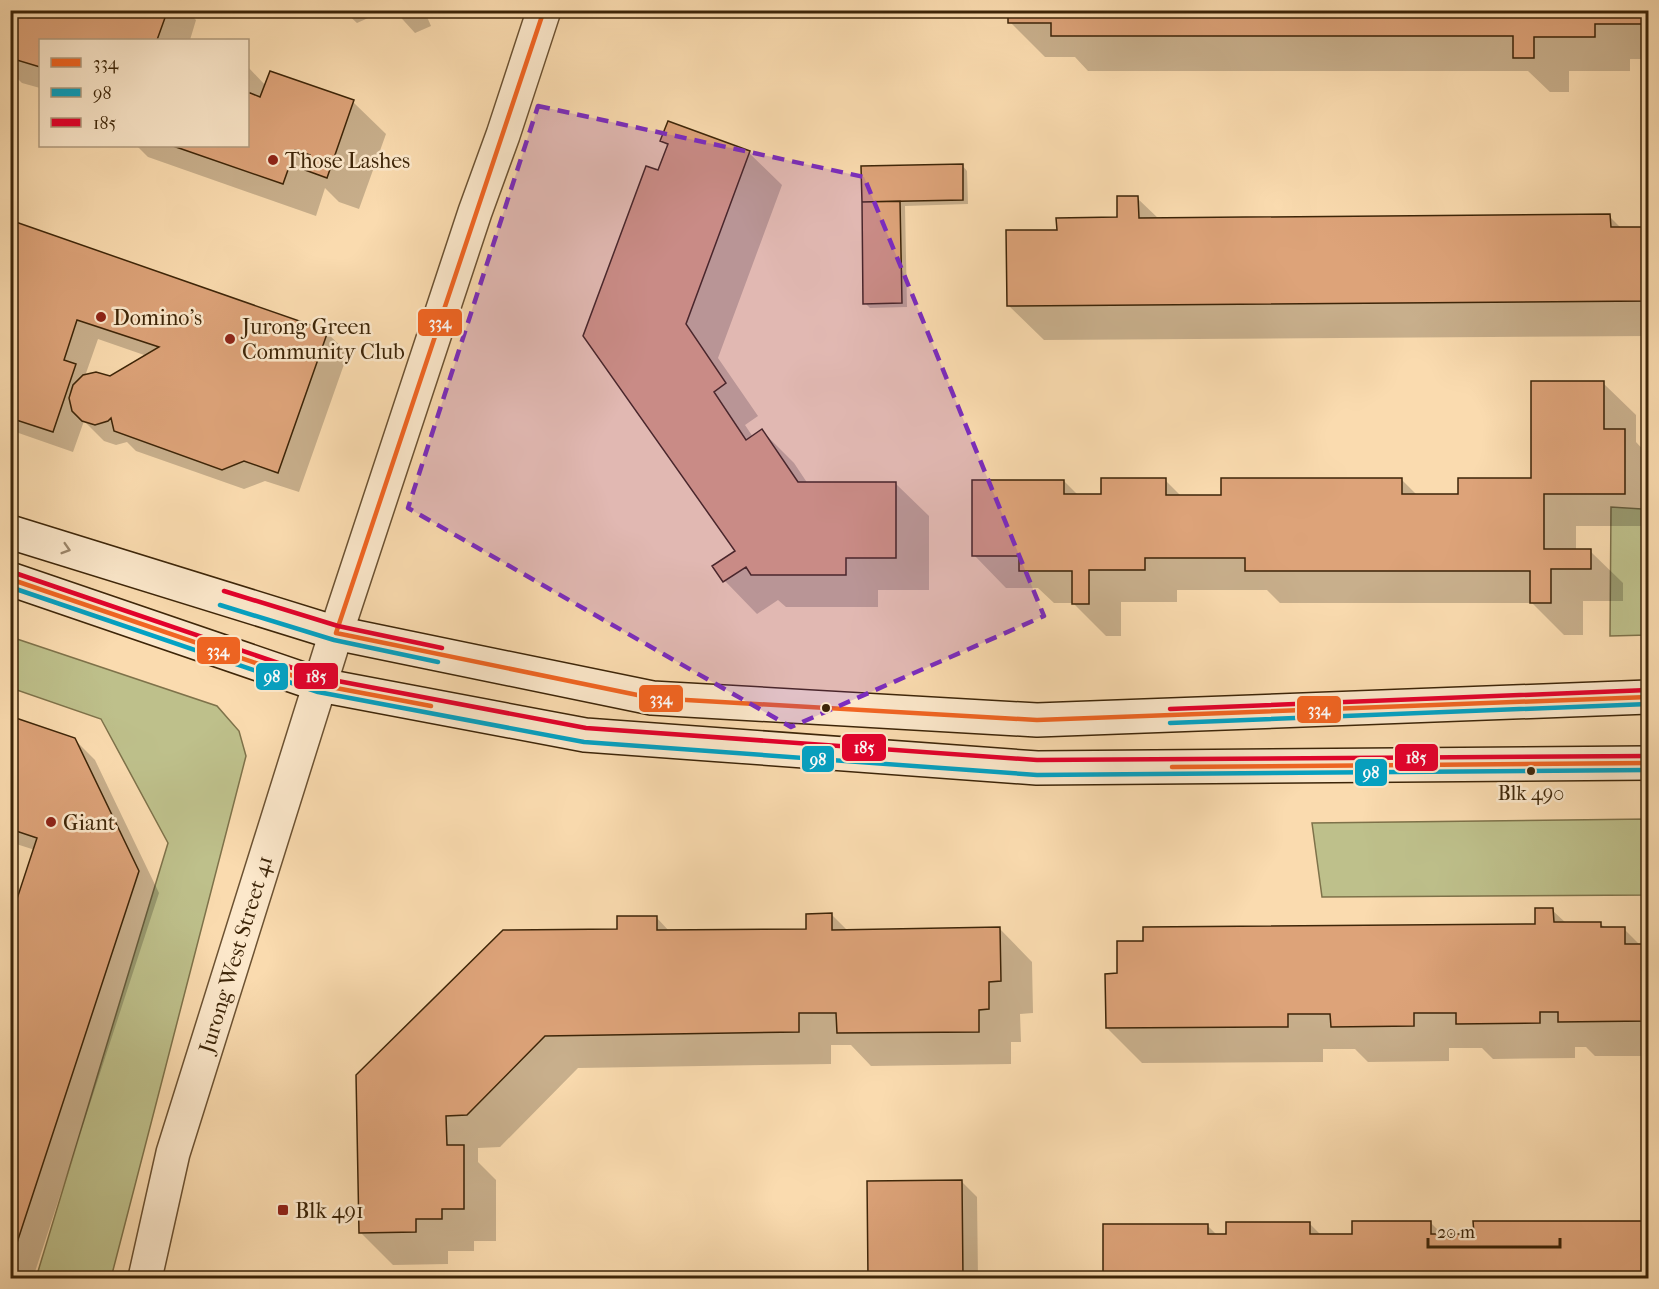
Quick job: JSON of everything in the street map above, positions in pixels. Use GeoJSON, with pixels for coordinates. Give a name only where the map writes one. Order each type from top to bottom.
{"type":"FeatureCollection","features":[{"type":"Feature","properties":{"kind":"street","name":"Jurong West Street 41"},"geometry":{"type":"LineString","coordinates":[[145,1278],[173,1154],[336,633],[544,10]]}},
{"type":"Feature","properties":{"kind":"street"},"geometry":{"type":"LineString","coordinates":[[10,532],[336,633],[652,698],[1037,720],[1648,697]]}},
{"type":"Feature","properties":{"kind":"street"},"geometry":{"type":"LineString","coordinates":[[10,579],[320,685],[585,735],[1037,768],[1648,763]]}},
{"type":"Feature","properties":{"kind":"highlighted area"},"geometry":{"type":"Polygon","coordinates":[[[538,106],[864,177],[1044,616],[791,727],[408,508],[538,106]]]}},
{"type":"Feature","properties":{"kind":"green space"},"geometry":{"type":"Polygon","coordinates":[[[1643,464],[1648,464],[1648,635],[1610,636],[1611,507],[1642,509],[1643,464]]]}},
{"type":"Feature","properties":{"kind":"green space"},"geometry":{"type":"Polygon","coordinates":[[[11,637],[217,706],[239,731],[246,756],[111,1278],[36,1278],[168,843],[101,719],[11,688],[11,637]]]}},
{"type":"Feature","properties":{"kind":"green space"},"geometry":{"type":"Polygon","coordinates":[[[1648,819],[1648,895],[1322,897],[1312,823],[1648,819]]]}},
{"type":"Feature","properties":{"kind":"building"},"geometry":{"type":"Polygon","coordinates":[[[10,10],[155,10],[166,15],[157,39],[39,39],[39,67],[10,58],[10,10]]]}},
{"type":"Feature","properties":{"kind":"building"},"geometry":{"type":"Polygon","coordinates":[[[1008,10],[1645,10],[1645,24],[1595,24],[1595,37],[1534,37],[1534,58],[1513,58],[1513,36],[1051,36],[1051,23],[1008,23],[1008,10]]]}},
{"type":"Feature","properties":{"kind":"building"},"geometry":{"type":"Polygon","coordinates":[[[270,71],[354,100],[327,178],[305,170],[310,155],[295,150],[283,184],[176,147],[249,147],[249,92],[260,97],[270,71]]]}},
{"type":"Feature","properties":{"kind":"building"},"geometry":{"type":"Polygon","coordinates":[[[668,121],[750,151],[686,324],[726,383],[714,392],[746,440],[762,429],[798,482],[896,482],[896,558],[846,558],[846,575],[751,575],[746,567],[723,582],[712,566],[735,551],[583,336],[646,166],[658,170],[668,144],[660,141],[668,121]]]}},
{"type":"Feature","properties":{"kind":"building"},"geometry":{"type":"Polygon","coordinates":[[[963,164],[963,200],[862,202],[861,166],[963,164]]]}},
{"type":"Feature","properties":{"kind":"building"},"geometry":{"type":"Polygon","coordinates":[[[1117,196],[1138,196],[1139,218],[1610,214],[1611,227],[1648,227],[1648,301],[1007,306],[1006,230],[1057,230],[1056,218],[1117,217],[1117,196]]]}},
{"type":"Feature","properties":{"kind":"building"},"geometry":{"type":"Polygon","coordinates":[[[900,201],[902,303],[863,304],[862,202],[900,201]]]}},
{"type":"Feature","properties":{"kind":"building","name":"Jurong Green Community Club"},"geometry":{"type":"Polygon","coordinates":[[[10,220],[328,331],[278,473],[244,461],[222,470],[114,431],[111,418],[95,425],[82,421],[72,411],[69,398],[73,385],[83,375],[96,372],[110,376],[159,347],[77,320],[64,360],[76,364],[53,432],[10,418],[10,220]]]}},
{"type":"Feature","properties":{"kind":"building"},"geometry":{"type":"Polygon","coordinates":[[[1531,381],[1604,381],[1604,429],[1625,429],[1625,494],[1544,494],[1544,549],[1591,549],[1591,569],[1551,569],[1551,603],[1530,603],[1530,571],[1245,571],[1245,558],[1145,558],[1145,570],[1089,570],[1089,604],[1072,604],[1072,571],[1019,571],[1019,556],[972,556],[972,480],[1064,480],[1064,494],[1101,494],[1101,478],[1166,478],[1166,495],[1221,495],[1221,478],[1402,478],[1402,494],[1458,494],[1458,478],[1531,478],[1531,381]]]}},
{"type":"Feature","properties":{"kind":"building"},"geometry":{"type":"Polygon","coordinates":[[[10,716],[75,738],[139,871],[10,1264],[10,920],[37,838],[10,829],[10,716]]]}},
{"type":"Feature","properties":{"kind":"building"},"geometry":{"type":"Polygon","coordinates":[[[1535,908],[1553,908],[1554,922],[1601,922],[1601,927],[1625,927],[1625,944],[1647,944],[1648,1021],[1558,1022],[1558,1012],[1540,1012],[1540,1023],[1456,1024],[1456,1013],[1414,1013],[1414,1026],[1331,1027],[1330,1014],[1288,1014],[1288,1027],[1106,1028],[1105,974],[1117,973],[1117,941],[1143,941],[1143,927],[1535,924],[1535,908]]]}},
{"type":"Feature","properties":{"kind":"building"},"geometry":{"type":"Polygon","coordinates":[[[832,913],[832,930],[1000,927],[1001,981],[989,982],[989,1009],[979,1010],[979,1032],[837,1033],[836,1013],[799,1013],[799,1032],[545,1036],[467,1115],[446,1116],[447,1145],[464,1145],[464,1209],[442,1209],[442,1219],[416,1219],[416,1232],[359,1233],[356,1075],[503,930],[617,929],[617,916],[657,916],[657,930],[806,929],[806,914],[832,913]]]}},
{"type":"Feature","properties":{"kind":"building"},"geometry":{"type":"Polygon","coordinates":[[[962,1180],[963,1278],[868,1278],[867,1181],[962,1180]]]}},
{"type":"Feature","properties":{"kind":"building"},"geometry":{"type":"Polygon","coordinates":[[[1352,1221],[1431,1221],[1431,1234],[1474,1234],[1473,1221],[1648,1221],[1648,1278],[1103,1277],[1103,1224],[1208,1224],[1208,1234],[1226,1234],[1226,1222],[1310,1222],[1310,1234],[1352,1234],[1352,1221]]]}},
{"type":"Feature","properties":{"kind":"transit line","name":"334"},"geometry":{"type":"LineString","coordinates":[[544,10],[336,633],[652,698],[1037,720],[1648,697]]}},
{"type":"Feature","properties":{"kind":"transit line","name":"185"},"geometry":{"type":"LineString","coordinates":[[12,572],[322,678],[586,728],[1037,760],[1648,756]]}},
{"type":"Feature","properties":{"kind":"transit line","name":"334"},"geometry":{"type":"LineString","coordinates":[[10,579],[320,685],[431,706]]}},
{"type":"Feature","properties":{"kind":"transit line","name":"98"},"geometry":{"type":"LineString","coordinates":[[10,587],[318,692],[584,742],[1037,775],[1648,770]]}},
{"type":"Feature","properties":{"kind":"transit line","name":"185"},"geometry":{"type":"LineString","coordinates":[[224,591],[338,626],[442,648]]}},
{"type":"Feature","properties":{"kind":"transit line","name":"98"},"geometry":{"type":"LineString","coordinates":[[220,605],[334,640],[438,662]]}},
{"type":"Feature","properties":{"kind":"transit line","name":"185"},"geometry":{"type":"LineString","coordinates":[[1170,709],[1648,690]]}},
{"type":"Feature","properties":{"kind":"transit line","name":"98"},"geometry":{"type":"LineString","coordinates":[[1170,723],[1648,704]]}},
{"type":"Feature","properties":{"kind":"transit line","name":"334"},"geometry":{"type":"LineString","coordinates":[[1172,767],[1648,763]]}},
{"type":"Feature","properties":{"kind":"place","name":"Those Lashes"},"geometry":{"type":"Point","coordinates":[273,160]}},
{"type":"Feature","properties":{"kind":"place","name":"Domino's"},"geometry":{"type":"Point","coordinates":[101,317]}},
{"type":"Feature","properties":{"kind":"place","name":"Jurong Green Community Club"},"geometry":{"type":"Point","coordinates":[230,339]}},
{"type":"Feature","properties":{"kind":"place","name":"Blk 490"},"geometry":{"type":"Point","coordinates":[1531,771]}},
{"type":"Feature","properties":{"kind":"place","name":"Giant"},"geometry":{"type":"Point","coordinates":[51,822]}},
{"type":"Feature","properties":{"kind":"place","name":"Blk 491"},"geometry":{"type":"Point","coordinates":[283,1210]}}]}
